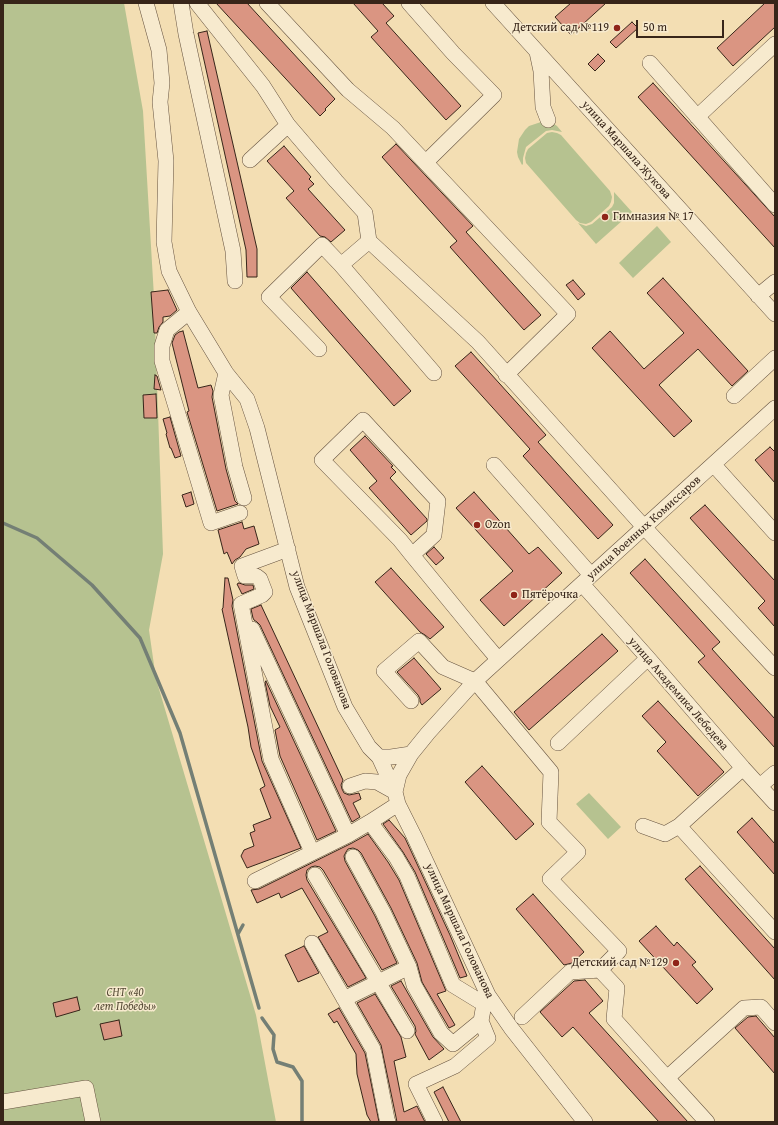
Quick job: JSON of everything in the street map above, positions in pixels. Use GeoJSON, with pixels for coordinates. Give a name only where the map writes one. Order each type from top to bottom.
{"type":"FeatureCollection","features":[{"type":"Feature","properties":{"kind":"street","name":"улица Маршала Голованова"},"geometry":{"type":"LineString","coordinates":[[146,3],[159,50],[162,83],[160,102],[166,161],[164,242],[169,271],[188,312],[226,373],[247,399],[257,428],[297,587],[345,707],[369,747],[379,756],[396,798],[486,1000],[511,1028],[585,1122]]}},
{"type":"Feature","properties":{"kind":"street"},"geometry":{"type":"LineString","coordinates":[[181,3],[233,251],[235,281]]}},
{"type":"Feature","properties":{"kind":"street"},"geometry":{"type":"LineString","coordinates":[[197,3],[263,86],[288,125],[365,213],[369,241],[478,342],[644,527],[775,668]]}},
{"type":"Feature","properties":{"kind":"street"},"geometry":{"type":"LineString","coordinates":[[267,3],[348,90],[393,128],[574,315],[506,374]]}},
{"type":"Feature","properties":{"kind":"street"},"geometry":{"type":"LineString","coordinates":[[409,3],[453,53],[494,95],[426,162]]}},
{"type":"Feature","properties":{"kind":"street","name":"улица Маршала Жукова"},"geometry":{"type":"LineString","coordinates":[[493,3],[775,314]]}},
{"type":"Feature","properties":{"kind":"street"},"geometry":{"type":"LineString","coordinates":[[696,117],[775,44]]}},
{"type":"Feature","properties":{"kind":"street"},"geometry":{"type":"LineString","coordinates":[[538,52],[541,71],[543,107],[548,120]]}},
{"type":"Feature","properties":{"kind":"street"},"geometry":{"type":"LineString","coordinates":[[650,63],[696,117],[775,203]]}},
{"type":"Feature","properties":{"kind":"street"},"geometry":{"type":"LineString","coordinates":[[250,160],[288,125]]}},
{"type":"Feature","properties":{"kind":"street"},"geometry":{"type":"LineString","coordinates":[[340,265],[369,241]]}},
{"type":"Feature","properties":{"kind":"street"},"geometry":{"type":"LineString","coordinates":[[319,349],[269,297],[322,245],[434,373]]}},
{"type":"Feature","properties":{"kind":"street"},"geometry":{"type":"LineString","coordinates":[[758,296],[775,282]]}},
{"type":"Feature","properties":{"kind":"street"},"geometry":{"type":"LineString","coordinates":[[188,312],[167,330],[162,346],[162,361],[211,523],[240,513]]}},
{"type":"Feature","properties":{"kind":"street"},"geometry":{"type":"LineString","coordinates":[[734,396],[775,358]]}},
{"type":"Feature","properties":{"kind":"street"},"geometry":{"type":"LineString","coordinates":[[226,373],[221,395],[235,467],[244,498]]}},
{"type":"Feature","properties":{"kind":"street","name":"улица Военных Комиссаров"},"geometry":{"type":"LineString","coordinates":[[396,798],[399,775],[411,754],[475,681],[775,409]]}},
{"type":"Feature","properties":{"kind":"street"},"geometry":{"type":"LineString","coordinates":[[412,555],[434,535],[438,500],[363,420],[322,460],[400,540],[412,555],[498,659]]}},
{"type":"Feature","properties":{"kind":"street"},"geometry":{"type":"LineString","coordinates":[[714,465],[775,533]]}},
{"type":"Feature","properties":{"kind":"street","name":"улица Академика Лебедева"},"geometry":{"type":"LineString","coordinates":[[494,466],[648,658],[742,768],[775,803]]}},
{"type":"Feature","properties":{"kind":"street"},"geometry":{"type":"LineString","coordinates":[[241,604],[262,595],[265,592],[260,580],[256,576],[245,576],[242,566],[288,549]]}},
{"type":"Feature","properties":{"kind":"street"},"geometry":{"type":"LineString","coordinates":[[241,604],[348,834]]}},
{"type":"Feature","properties":{"kind":"street"},"geometry":{"type":"LineString","coordinates":[[241,604],[271,759],[312,852]]}},
{"type":"Feature","properties":{"kind":"street"},"geometry":{"type":"LineString","coordinates":[[411,701],[384,671],[419,641],[442,667],[475,681],[551,772],[549,822],[578,852],[550,880],[619,950],[600,970],[570,972],[522,1017]]}},
{"type":"Feature","properties":{"kind":"street"},"geometry":{"type":"LineString","coordinates":[[558,743],[648,658]]}},
{"type":"Feature","properties":{"kind":"street"},"geometry":{"type":"LineString","coordinates":[[379,756],[391,757],[411,754]]}},
{"type":"Feature","properties":{"kind":"street"},"geometry":{"type":"LineString","coordinates":[[643,826],[665,834],[679,826],[742,768]]}},
{"type":"Feature","properties":{"kind":"street"},"geometry":{"type":"LineString","coordinates":[[760,786],[775,772]]}},
{"type":"Feature","properties":{"kind":"street"},"geometry":{"type":"LineString","coordinates":[[255,880],[370,822],[396,798],[377,782],[365,781],[350,786]]}},
{"type":"Feature","properties":{"kind":"street"},"geometry":{"type":"LineString","coordinates":[[370,822],[396,857],[407,876],[453,985],[486,1000],[481,1021],[488,1038],[455,1066],[416,1084],[435,1122]]}},
{"type":"Feature","properties":{"kind":"street"},"geometry":{"type":"LineString","coordinates":[[679,826],[775,932]]}},
{"type":"Feature","properties":{"kind":"street"},"geometry":{"type":"LineString","coordinates":[[353,857],[383,912],[409,967],[414,985],[441,1033],[453,1044],[481,1021]]}},
{"type":"Feature","properties":{"kind":"street"},"geometry":{"type":"LineString","coordinates":[[316,874],[377,982],[407,1031]]}},
{"type":"Feature","properties":{"kind":"street"},"geometry":{"type":"LineString","coordinates":[[312,943],[373,1051],[386,1119],[388,1122]]}},
{"type":"Feature","properties":{"kind":"street"},"geometry":{"type":"LineString","coordinates":[[344,999],[409,967]]}},
{"type":"Feature","properties":{"kind":"street"},"geometry":{"type":"LineString","coordinates":[[600,970],[616,988],[614,1019],[707,1122]]}},
{"type":"Feature","properties":{"kind":"street"},"geometry":{"type":"LineString","coordinates":[[668,1078],[744,1008],[761,1007],[775,1023]]}},
{"type":"Feature","properties":{"kind":"street"},"geometry":{"type":"LineString","coordinates":[[3,1102],[86,1088],[93,1122]]}},
{"type":"Feature","properties":{"kind":"green space","name":"СНТ «40 лет Победы»"},"geometry":{"type":"Polygon","coordinates":[[[3,3],[124,3],[143,111],[154,297],[163,554],[149,630],[156,679],[256,1015],[276,1122],[3,1122],[3,3]]]}},
{"type":"Feature","properties":{"kind":"green space"},"geometry":{"type":"Polygon","coordinates":[[[541,122],[554,124],[562,132],[552,130],[546,131],[526,147],[522,165],[517,152],[519,139],[529,126],[541,122]]]}},
{"type":"Feature","properties":{"kind":"green space"},"geometry":{"type":"Polygon","coordinates":[[[552,132],[561,135],[610,191],[612,197],[609,206],[591,222],[586,224],[580,223],[576,220],[526,163],[525,158],[528,149],[547,133],[552,132]]]}},
{"type":"Feature","properties":{"kind":"green space"},"geometry":{"type":"Polygon","coordinates":[[[614,192],[632,212],[596,244],[578,223],[586,226],[592,224],[612,207],[614,203],[614,192]]]}},
{"type":"Feature","properties":{"kind":"green space"},"geometry":{"type":"Polygon","coordinates":[[[657,226],[671,242],[633,278],[619,263],[657,226]]]}},
{"type":"Feature","properties":{"kind":"green space"},"geometry":{"type":"Polygon","coordinates":[[[589,793],[621,827],[608,839],[576,804],[589,793]]]}},
{"type":"Feature","properties":{"kind":"building"},"geometry":{"type":"Polygon","coordinates":[[[216,3],[247,3],[335,99],[320,116],[216,3]]]}},
{"type":"Feature","properties":{"kind":"building"},"geometry":{"type":"Polygon","coordinates":[[[353,3],[382,3],[394,16],[386,23],[461,106],[446,120],[371,37],[378,31],[353,3]]]}},
{"type":"Feature","properties":{"kind":"building"},"geometry":{"type":"Polygon","coordinates":[[[571,3],[606,3],[571,35],[555,17],[571,3]]]}},
{"type":"Feature","properties":{"kind":"building"},"geometry":{"type":"Polygon","coordinates":[[[765,3],[775,3],[775,27],[733,66],[717,48],[765,3]]]}},
{"type":"Feature","properties":{"kind":"building"},"geometry":{"type":"Polygon","coordinates":[[[632,22],[638,28],[616,48],[610,42],[632,22]]]}},
{"type":"Feature","properties":{"kind":"building"},"geometry":{"type":"Polygon","coordinates":[[[207,31],[257,249],[257,277],[247,277],[246,250],[198,33],[207,31]]]}},
{"type":"Feature","properties":{"kind":"building"},"geometry":{"type":"Polygon","coordinates":[[[598,54],[605,61],[595,71],[588,64],[598,54]]]}},
{"type":"Feature","properties":{"kind":"building"},"geometry":{"type":"Polygon","coordinates":[[[653,83],[775,217],[775,248],[638,97],[653,83]]]}},
{"type":"Feature","properties":{"kind":"building"},"geometry":{"type":"Polygon","coordinates":[[[396,144],[473,226],[466,232],[541,315],[524,330],[450,247],[457,241],[382,157],[396,144]]]}},
{"type":"Feature","properties":{"kind":"building"},"geometry":{"type":"Polygon","coordinates":[[[284,146],[311,177],[309,179],[314,184],[308,189],[345,230],[331,242],[325,237],[320,236],[286,198],[294,191],[267,161],[284,146]]]}},
{"type":"Feature","properties":{"kind":"building"},"geometry":{"type":"Polygon","coordinates":[[[307,272],[411,391],[394,406],[291,288],[307,272]]]}},
{"type":"Feature","properties":{"kind":"building"},"geometry":{"type":"Polygon","coordinates":[[[663,278],[748,371],[732,386],[698,349],[659,385],[692,421],[674,437],[592,348],[610,331],[644,369],[684,333],[647,293],[663,278]]]}},
{"type":"Feature","properties":{"kind":"building"},"geometry":{"type":"Polygon","coordinates":[[[573,280],[585,294],[578,300],[566,285],[573,280]]]}},
{"type":"Feature","properties":{"kind":"building"},"geometry":{"type":"Polygon","coordinates":[[[168,290],[177,310],[170,316],[163,317],[163,322],[157,333],[154,333],[151,292],[168,290]]]}},
{"type":"Feature","properties":{"kind":"building"},"geometry":{"type":"Polygon","coordinates":[[[183,331],[198,388],[211,385],[213,391],[212,397],[226,469],[235,501],[238,504],[217,511],[187,412],[189,411],[172,343],[175,335],[183,331]]]}},
{"type":"Feature","properties":{"kind":"building"},"geometry":{"type":"Polygon","coordinates":[[[471,352],[546,435],[538,442],[613,525],[598,539],[523,456],[530,449],[455,366],[471,352]]]}},
{"type":"Feature","properties":{"kind":"building"},"geometry":{"type":"Polygon","coordinates":[[[155,375],[157,376],[161,390],[154,389],[155,375]]]}},
{"type":"Feature","properties":{"kind":"building"},"geometry":{"type":"Polygon","coordinates":[[[156,394],[157,418],[144,418],[143,395],[156,394]]]}},
{"type":"Feature","properties":{"kind":"building"},"geometry":{"type":"Polygon","coordinates":[[[170,417],[181,456],[175,458],[170,448],[163,419],[170,417]]]}},
{"type":"Feature","properties":{"kind":"building"},"geometry":{"type":"Polygon","coordinates":[[[365,436],[393,466],[391,467],[396,472],[390,478],[427,519],[427,521],[411,535],[369,488],[377,481],[350,450],[365,436]]]}},
{"type":"Feature","properties":{"kind":"building"},"geometry":{"type":"Polygon","coordinates":[[[770,447],[775,452],[775,483],[755,460],[770,447]]]}},
{"type":"Feature","properties":{"kind":"building"},"geometry":{"type":"Polygon","coordinates":[[[191,492],[194,504],[186,507],[182,495],[191,492]]]}},
{"type":"Feature","properties":{"kind":"building"},"geometry":{"type":"Polygon","coordinates":[[[474,492],[529,554],[538,547],[562,573],[504,626],[480,600],[513,571],[456,508],[474,492]]]}},
{"type":"Feature","properties":{"kind":"building"},"geometry":{"type":"Polygon","coordinates":[[[705,505],[775,581],[775,627],[758,608],[765,601],[690,518],[705,505]]]}},
{"type":"Feature","properties":{"kind":"building"},"geometry":{"type":"Polygon","coordinates":[[[242,522],[244,529],[254,526],[259,544],[246,549],[232,564],[227,552],[224,554],[218,530],[242,522]]]}},
{"type":"Feature","properties":{"kind":"building"},"geometry":{"type":"Polygon","coordinates":[[[434,547],[444,558],[436,565],[426,554],[434,547]]]}},
{"type":"Feature","properties":{"kind":"building"},"geometry":{"type":"Polygon","coordinates":[[[645,559],[720,642],[712,649],[775,719],[775,748],[698,662],[705,656],[630,573],[645,559]]]}},
{"type":"Feature","properties":{"kind":"building"},"geometry":{"type":"Polygon","coordinates":[[[391,568],[444,627],[430,639],[420,632],[375,582],[391,568]]]}},
{"type":"Feature","properties":{"kind":"building"},"geometry":{"type":"Polygon","coordinates":[[[225,578],[228,578],[233,600],[232,606],[262,761],[301,848],[247,868],[241,856],[244,850],[254,846],[250,833],[255,831],[253,825],[271,818],[260,789],[265,786],[251,747],[222,609],[225,578]]]}},
{"type":"Feature","properties":{"kind":"building"},"geometry":{"type":"Polygon","coordinates":[[[237,584],[253,585],[254,589],[242,594],[237,584]]]}},
{"type":"Feature","properties":{"kind":"building"},"geometry":{"type":"Polygon","coordinates":[[[261,605],[343,780],[341,785],[344,793],[349,795],[359,793],[361,799],[353,803],[360,817],[352,822],[260,625],[253,618],[251,609],[261,605]]]}},
{"type":"Feature","properties":{"kind":"building"},"geometry":{"type":"Polygon","coordinates":[[[602,634],[618,651],[529,730],[514,712],[602,634]]]}},
{"type":"Feature","properties":{"kind":"building"},"geometry":{"type":"Polygon","coordinates":[[[414,658],[441,689],[422,705],[418,695],[397,672],[414,658]]]}},
{"type":"Feature","properties":{"kind":"building"},"geometry":{"type":"Polygon","coordinates":[[[266,681],[336,831],[317,840],[280,756],[275,730],[280,727],[270,706],[266,681]]]}},
{"type":"Feature","properties":{"kind":"building"},"geometry":{"type":"Polygon","coordinates":[[[658,701],[724,772],[698,796],[657,751],[666,742],[642,716],[658,701]]]}},
{"type":"Feature","properties":{"kind":"building"},"geometry":{"type":"Polygon","coordinates":[[[482,766],[534,824],[516,840],[465,782],[482,766]]]}},
{"type":"Feature","properties":{"kind":"building"},"geometry":{"type":"Polygon","coordinates":[[[752,818],[775,844],[775,875],[737,832],[752,818]]]}},
{"type":"Feature","properties":{"kind":"building"},"geometry":{"type":"Polygon","coordinates":[[[389,820],[405,838],[450,935],[467,976],[460,978],[415,872],[383,824],[389,820]]]}},
{"type":"Feature","properties":{"kind":"building"},"geometry":{"type":"Polygon","coordinates":[[[368,834],[399,880],[446,991],[437,994],[455,1025],[449,1028],[422,982],[417,963],[391,908],[358,850],[353,848],[348,849],[344,856],[345,861],[375,916],[397,963],[382,970],[320,867],[311,867],[307,870],[306,875],[307,880],[366,978],[348,987],[318,937],[328,932],[302,888],[281,898],[279,893],[257,903],[251,890],[259,889],[368,834]]]}},
{"type":"Feature","properties":{"kind":"building"},"geometry":{"type":"Polygon","coordinates":[[[700,866],[775,949],[775,980],[685,879],[700,866]]]}},
{"type":"Feature","properties":{"kind":"building"},"geometry":{"type":"Polygon","coordinates":[[[533,894],[584,952],[572,963],[564,965],[516,909],[533,894]]]}},
{"type":"Feature","properties":{"kind":"building"},"geometry":{"type":"Polygon","coordinates":[[[656,926],[674,946],[677,942],[696,962],[692,965],[713,989],[697,1004],[639,941],[656,926]]]}},
{"type":"Feature","properties":{"kind":"building"},"geometry":{"type":"Polygon","coordinates":[[[304,946],[319,973],[298,982],[285,955],[304,946]]]}},
{"type":"Feature","properties":{"kind":"building"},"geometry":{"type":"Polygon","coordinates":[[[585,980],[603,1001],[589,1013],[688,1122],[659,1122],[573,1027],[562,1037],[540,1012],[574,981],[585,980]]]}},
{"type":"Feature","properties":{"kind":"building"},"geometry":{"type":"Polygon","coordinates":[[[401,981],[433,1037],[444,1049],[429,1060],[415,1034],[415,1026],[391,986],[401,981]]]}},
{"type":"Feature","properties":{"kind":"building"},"geometry":{"type":"Polygon","coordinates":[[[375,994],[401,1037],[406,1057],[394,1061],[404,1112],[417,1106],[425,1122],[397,1122],[381,1045],[357,1003],[375,994]]]}},
{"type":"Feature","properties":{"kind":"building"},"geometry":{"type":"Polygon","coordinates":[[[77,997],[80,1010],[56,1017],[53,1003],[77,997]]]}},
{"type":"Feature","properties":{"kind":"building"},"geometry":{"type":"Polygon","coordinates":[[[339,1008],[365,1053],[379,1122],[371,1122],[367,1115],[357,1074],[356,1054],[337,1021],[334,1023],[328,1014],[339,1008]]]}},
{"type":"Feature","properties":{"kind":"building"},"geometry":{"type":"Polygon","coordinates":[[[756,1016],[775,1038],[775,1074],[735,1028],[748,1017],[756,1016]]]}},
{"type":"Feature","properties":{"kind":"building"},"geometry":{"type":"Polygon","coordinates":[[[119,1020],[122,1036],[104,1040],[100,1024],[119,1020]]]}},
{"type":"Feature","properties":{"kind":"building"},"geometry":{"type":"Polygon","coordinates":[[[443,1087],[461,1122],[449,1122],[434,1092],[443,1087]]]}},
{"type":"Feature","properties":{"kind":"waterway"},"geometry":{"type":"LineString","coordinates":[[3,523],[37,538],[92,585],[140,638],[180,733],[259,1008]]}},
{"type":"Feature","properties":{"kind":"waterway"},"geometry":{"type":"LineString","coordinates":[[238,934],[243,925]]}},
{"type":"Feature","properties":{"kind":"waterway"},"geometry":{"type":"LineString","coordinates":[[262,1018],[274,1035],[273,1049],[277,1062],[293,1067],[302,1081],[302,1122]]}},
{"type":"Feature","properties":{"kind":"place","name":"Детский сад №119"},"geometry":{"type":"Point","coordinates":[617,28]}},
{"type":"Feature","properties":{"kind":"place","name":"Гимназия № 17"},"geometry":{"type":"Point","coordinates":[605,217]}},
{"type":"Feature","properties":{"kind":"place","name":"Ozon"},"geometry":{"type":"Point","coordinates":[477,525]}},
{"type":"Feature","properties":{"kind":"place","name":"Пятёрочка"},"geometry":{"type":"Point","coordinates":[514,595]}},
{"type":"Feature","properties":{"kind":"place","name":"Детский сад №129"},"geometry":{"type":"Point","coordinates":[676,963]}}]}
